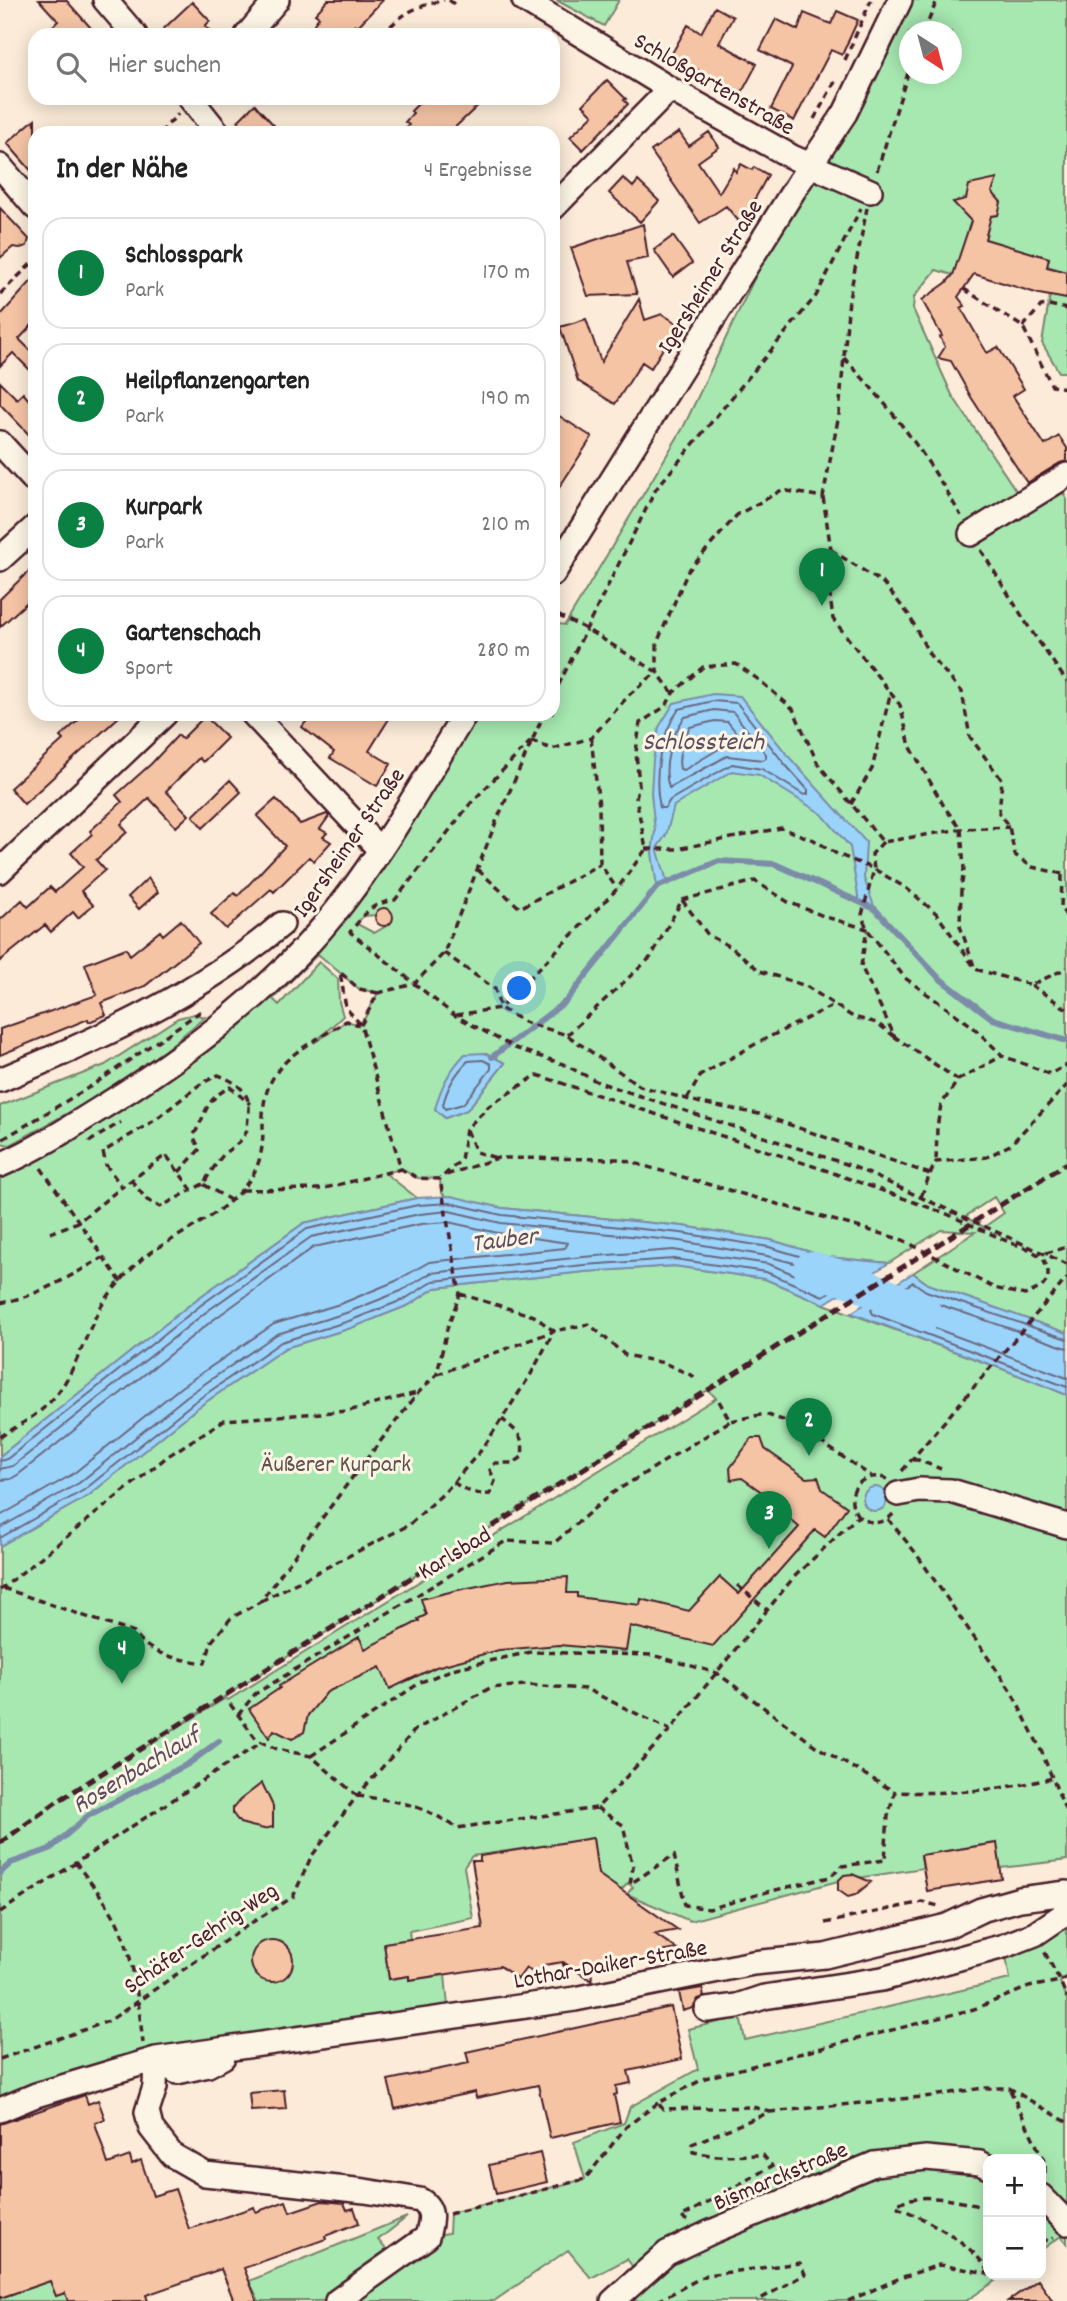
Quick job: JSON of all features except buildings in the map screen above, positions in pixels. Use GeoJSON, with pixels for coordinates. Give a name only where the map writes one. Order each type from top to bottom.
{"type":"FeatureCollection","features":[{"type":"Feature","properties":{"kind":"street"},"geometry":{"type":"LineString","coordinates":[[105,0],[129,28]]}},
{"type":"Feature","properties":{"kind":"street"},"geometry":{"type":"LineString","coordinates":[[253,28],[277,0]]}},
{"type":"Feature","properties":{"kind":"street","name":"Schloßgartenstraße"},"geometry":{"type":"LineString","coordinates":[[524,0],[670,89],[809,167],[870,191]]}},
{"type":"Feature","properties":{"kind":"street","name":"Igersheimer Straße"},"geometry":{"type":"LineString","coordinates":[[560,563],[845,113],[900,0]]}},
{"type":"Feature","properties":{"kind":"street"},"geometry":{"type":"LineString","coordinates":[[845,113],[875,75],[912,0]]}},
{"type":"Feature","properties":{"kind":"street"},"geometry":{"type":"LineString","coordinates":[[560,201],[670,89]]}},
{"type":"Feature","properties":{"kind":"street"},"geometry":{"type":"LineString","coordinates":[[197,105],[213,126]]}},
{"type":"Feature","properties":{"kind":"street"},"geometry":{"type":"LineString","coordinates":[[0,166],[28,198]]}},
{"type":"Feature","properties":{"kind":"street"},"geometry":{"type":"LineString","coordinates":[[0,443],[28,473]]}},
{"type":"Feature","properties":{"kind":"street"},"geometry":{"type":"LineString","coordinates":[[971,534],[1067,475]]}},
{"type":"Feature","properties":{"kind":"street"},"geometry":{"type":"LineString","coordinates":[[0,559],[28,533]]}},
{"type":"Feature","properties":{"kind":"street"},"geometry":{"type":"LineString","coordinates":[[0,871],[158,721]]}},
{"type":"Feature","properties":{"kind":"street"},"geometry":{"type":"LineString","coordinates":[[260,721],[380,850]]}},
{"type":"Feature","properties":{"kind":"street","name":"Igersheimer Straße"},"geometry":{"type":"LineString","coordinates":[[0,1165],[34,1148],[140,1084],[197,1044],[300,952],[343,903],[380,850],[461,721]]}},
{"type":"Feature","properties":{"kind":"street","name":"Igersheimer Straße"},"geometry":{"type":"LineString","coordinates":[[0,1080],[164,1006],[256,946],[282,923]]}},
{"type":"Feature","properties":{"kind":"street"},"geometry":{"type":"LineString","coordinates":[[894,1488],[951,1491],[1067,1526]]}},
{"type":"Feature","properties":{"kind":"street","name":"Lothar-Daiker-Straße"},"geometry":{"type":"LineString","coordinates":[[0,2110],[36,2095],[156,2059],[575,1999],[753,1964],[825,1956],[947,1926],[981,1910],[1020,1899],[1067,1893]]}},
{"type":"Feature","properties":{"kind":"street"},"geometry":{"type":"LineString","coordinates":[[707,2010],[737,2006],[764,1997],[882,1979],[1003,1946],[1035,1934],[1063,1915],[1067,1907]]}},
{"type":"Feature","properties":{"kind":"street"},"geometry":{"type":"LineString","coordinates":[[156,2059],[155,2087],[147,2112],[151,2128],[172,2155],[205,2174],[365,2191],[420,2200],[427,2204],[432,2218],[427,2237],[337,2301]]}},
{"type":"Feature","properties":{"kind":"street","name":"Bismarckstraße"},"geometry":{"type":"LineString","coordinates":[[613,2301],[667,2253],[874,2164],[926,2158],[983,2164]]}},
{"type":"Feature","properties":{"kind":"street"},"geometry":{"type":"LineString","coordinates":[[1046,2202],[1067,2223]]}},
{"type":"Feature","properties":{"kind":"path"},"geometry":{"type":"LineString","coordinates":[[388,28],[415,7],[447,0],[454,4]]}},
{"type":"Feature","properties":{"kind":"path"},"geometry":{"type":"LineString","coordinates":[[928,21],[937,0]]}},
{"type":"Feature","properties":{"kind":"path"},"geometry":{"type":"LineString","coordinates":[[904,84],[870,191],[849,299],[839,414],[823,497],[831,550],[828,582],[833,619],[900,705],[910,746],[945,808],[961,829],[964,869],[960,926],[975,969]]}},
{"type":"Feature","properties":{"kind":"path"},"geometry":{"type":"LineString","coordinates":[[560,682],[656,489],[816,296],[870,191]]}},
{"type":"Feature","properties":{"kind":"path"},"geometry":{"type":"LineString","coordinates":[[0,294],[28,267]]}},
{"type":"Feature","properties":{"kind":"path"},"geometry":{"type":"LineString","coordinates":[[964,289],[1023,327],[1052,386],[1067,388]]}},
{"type":"Feature","properties":{"kind":"path"},"geometry":{"type":"LineString","coordinates":[[1023,327],[1041,306],[1067,309]]}},
{"type":"Feature","properties":{"kind":"path"},"geometry":{"type":"LineString","coordinates":[[657,672],[657,643],[688,571],[737,515],[782,490],[823,497]]}},
{"type":"Feature","properties":{"kind":"path"},"geometry":{"type":"LineString","coordinates":[[831,550],[883,583],[909,615],[929,654],[962,692],[970,737],[1002,780],[999,813],[1009,827],[1015,855],[1032,867],[1064,875],[1061,908],[1067,917]]}},
{"type":"Feature","properties":{"kind":"path"},"geometry":{"type":"LineString","coordinates":[[560,616],[657,672],[673,693]]}},
{"type":"Feature","properties":{"kind":"path"},"geometry":{"type":"LineString","coordinates":[[648,850],[636,798],[639,785],[636,752],[640,723],[666,706],[673,693],[703,667],[736,664],[793,709],[818,764],[883,842]]}},
{"type":"Feature","properties":{"kind":"path"},"geometry":{"type":"LineString","coordinates":[[531,741],[552,749],[591,738],[629,694],[657,672]]}},
{"type":"Feature","properties":{"kind":"path"},"geometry":{"type":"LineString","coordinates":[[851,804],[872,769],[891,691]]}},
{"type":"Feature","properties":{"kind":"path"},"geometry":{"type":"LineString","coordinates":[[401,1169],[361,1025],[346,1008],[340,972],[359,989],[379,993],[414,984],[444,953],[541,721]]}},
{"type":"Feature","properties":{"kind":"path"},"geometry":{"type":"LineString","coordinates":[[591,738],[599,806],[600,863],[617,889]]}},
{"type":"Feature","properties":{"kind":"path"},"geometry":{"type":"LineString","coordinates":[[531,741],[470,804],[395,900],[378,903],[368,909],[350,932],[454,1015],[515,1048],[563,1064],[598,1082],[852,1166],[1067,1264]]}},
{"type":"Feature","properties":{"kind":"path"},"geometry":{"type":"LineString","coordinates":[[895,1037],[861,966],[867,929],[863,912],[874,869],[872,854],[883,842],[961,829],[1009,827]]}},
{"type":"Feature","properties":{"kind":"path"},"geometry":{"type":"LineString","coordinates":[[454,1015],[500,1007],[617,889],[648,850],[677,849],[781,828],[814,840],[837,855],[874,869],[906,888],[936,913],[975,969],[1031,985],[1067,1009]]}},
{"type":"Feature","properties":{"kind":"path"},"geometry":{"type":"LineString","coordinates":[[282,923],[332,867],[352,854]]}},
{"type":"Feature","properties":{"kind":"path"},"geometry":{"type":"LineString","coordinates":[[477,869],[520,908],[600,863]]}},
{"type":"Feature","properties":{"kind":"path"},"geometry":{"type":"LineString","coordinates":[[566,1035],[651,957],[682,900],[755,881],[788,902],[867,929],[905,978],[972,1026],[1003,1056],[1049,1073],[1067,1065]]}},
{"type":"Feature","properties":{"kind":"path"},"geometry":{"type":"LineString","coordinates":[[682,900],[708,935],[731,947],[760,971],[806,986],[853,1017],[877,1023],[958,1080]]}},
{"type":"Feature","properties":{"kind":"path"},"geometry":{"type":"LineString","coordinates":[[444,953],[495,989],[500,1007],[524,1022],[566,1035],[640,1086],[760,1114],[930,1174]]}},
{"type":"Feature","properties":{"kind":"path"},"geometry":{"type":"LineString","coordinates":[[1031,985],[1067,968]]}},
{"type":"Feature","properties":{"kind":"path"},"geometry":{"type":"LineString","coordinates":[[361,1025],[379,993]]}},
{"type":"Feature","properties":{"kind":"path"},"geometry":{"type":"LineString","coordinates":[[687,1099],[701,1075],[761,1041],[834,1005]]}},
{"type":"Feature","properties":{"kind":"path"},"geometry":{"type":"LineString","coordinates":[[0,1140],[93,1085],[204,1009]]}},
{"type":"Feature","properties":{"kind":"path"},"geometry":{"type":"LineString","coordinates":[[0,1437],[48,1404],[74,1368],[96,1314],[144,1257],[215,1212],[242,1190],[254,1174],[264,1144],[263,1111],[271,1080],[281,1064],[346,1021],[361,1025]]}},
{"type":"Feature","properties":{"kind":"path"},"geometry":{"type":"LineString","coordinates":[[921,1197],[936,1162],[937,1126],[941,1105],[958,1080],[1003,1056]]}},
{"type":"Feature","properties":{"kind":"path"},"geometry":{"type":"LineString","coordinates":[[122,1187],[106,1165],[103,1152],[155,1120],[199,1084],[218,1075],[229,1079],[246,1094],[251,1106],[247,1133],[239,1143],[223,1154],[203,1184],[160,1207],[147,1200],[131,1180]]}},
{"type":"Feature","properties":{"kind":"path"},"geometry":{"type":"LineString","coordinates":[[437,1374],[447,1328],[460,1291],[441,1192],[442,1178],[461,1160],[467,1129],[488,1106],[537,1076],[553,1079],[825,1170],[947,1214],[1043,1258],[1048,1269],[1048,1279],[1042,1287],[1024,1295],[994,1288],[903,1240],[620,1159],[498,1158],[476,1152],[467,1129]]}},
{"type":"Feature","properties":{"kind":"path"},"geometry":{"type":"LineString","coordinates":[[936,1162],[987,1157],[1010,1145],[1067,1085]]}},
{"type":"Feature","properties":{"kind":"path"},"geometry":{"type":"LineString","coordinates":[[179,1172],[200,1149],[193,1136],[215,1095],[230,1087],[251,1106]]}},
{"type":"Feature","properties":{"kind":"path"},"geometry":{"type":"LineString","coordinates":[[50,1233],[78,1222],[166,1155],[192,1190]]}},
{"type":"Feature","properties":{"kind":"path"},"geometry":{"type":"LineString","coordinates":[[242,1190],[321,1189],[401,1169],[418,1178],[442,1178],[498,1158]]}},
{"type":"Feature","properties":{"kind":"path"},"geometry":{"type":"LineString","coordinates":[[41,1168],[121,1282]]}},
{"type":"Feature","properties":{"kind":"path"},"geometry":{"type":"LineString","coordinates":[[203,1184],[230,1200]]}},
{"type":"Feature","properties":{"kind":"path"},"geometry":{"type":"LineString","coordinates":[[1046,1253],[1067,1247]]}},
{"type":"Feature","properties":{"kind":"path"},"geometry":{"type":"LineString","coordinates":[[0,1303],[24,1299],[102,1258]]}},
{"type":"Feature","properties":{"kind":"path"},"geometry":{"type":"LineString","coordinates":[[894,1488],[953,1412],[1067,1278]]}},
{"type":"Feature","properties":{"kind":"path"},"geometry":{"type":"LineString","coordinates":[[460,1291],[534,1317],[554,1331]]}},
{"type":"Feature","properties":{"kind":"path"},"geometry":{"type":"LineString","coordinates":[[260,1602],[419,1392],[437,1374],[554,1331],[589,1324],[625,1355],[664,1363],[695,1377]]}},
{"type":"Feature","properties":{"kind":"path"},"geometry":{"type":"LineString","coordinates":[[1,1589],[134,1633],[141,1643],[172,1658],[205,1663],[212,1640],[230,1618],[409,1525],[483,1448],[531,1374],[554,1331]]}},
{"type":"Feature","properties":{"kind":"path"},"geometry":{"type":"LineString","coordinates":[[1,1589],[168,1456],[224,1420],[348,1411],[419,1392]]}},
{"type":"Feature","properties":{"kind":"path"},"geometry":{"type":"LineString","coordinates":[[719,1401],[730,1421],[765,1414],[794,1424],[871,1476]]}},
{"type":"Feature","properties":{"kind":"path"},"geometry":{"type":"LineString","coordinates":[[453,1482],[467,1492],[490,1494],[495,1481],[490,1470],[495,1463],[514,1463],[522,1457],[524,1443],[517,1432],[502,1419]]}},
{"type":"Feature","properties":{"kind":"path","name":"Karlsbad"},"geometry":{"type":"LineString","coordinates":[[238,1715],[255,1693],[506,1541],[554,1543],[611,1494],[730,1421]]}},
{"type":"Feature","properties":{"kind":"path"},"geometry":{"type":"LineString","coordinates":[[871,1476],[882,1477],[894,1488],[898,1505],[888,1519],[878,1523],[870,1523],[858,1516],[852,1506],[853,1491],[861,1480],[871,1476]]}},
{"type":"Feature","properties":{"kind":"path"},"geometry":{"type":"LineString","coordinates":[[230,1704],[257,1740],[277,1749],[311,1756],[357,1796],[408,1803],[457,1828],[597,1808],[670,1730],[794,1577],[858,1516]]}},
{"type":"Feature","properties":{"kind":"path"},"geometry":{"type":"LineString","coordinates":[[888,1519],[915,1552],[1011,1690],[1067,1813]]}},
{"type":"Feature","properties":{"kind":"path"},"geometry":{"type":"LineString","coordinates":[[737,1586],[767,1609]]}},
{"type":"Feature","properties":{"kind":"path"},"geometry":{"type":"LineString","coordinates":[[311,1756],[421,1682],[456,1668],[531,1652],[652,1655],[717,1673],[817,1747],[895,1792],[945,1794],[1053,1778]]}},
{"type":"Feature","properties":{"kind":"path","name":"Schäfer-Gehrig-Weg"},"geometry":{"type":"LineString","coordinates":[[0,2059],[108,2021],[293,1897],[311,1857],[357,1796],[415,1730],[490,1688],[526,1685],[586,1689],[670,1730]]}},
{"type":"Feature","properties":{"kind":"path"},"geometry":{"type":"LineString","coordinates":[[0,1912],[262,1742]]}},
{"type":"Feature","properties":{"kind":"path"},"geometry":{"type":"LineString","coordinates":[[597,1808],[623,1825],[633,1867],[630,1884],[674,1855],[685,1905],[709,1909],[830,1877],[842,1866],[885,1860],[888,1816],[895,1792]]}},
{"type":"Feature","properties":{"kind":"path"},"geometry":{"type":"LineString","coordinates":[[75,1862],[116,1919],[128,1948],[143,2047],[156,2059]]}},
{"type":"Feature","properties":{"kind":"path"},"geometry":{"type":"LineString","coordinates":[[825,1923],[922,1902],[944,1908],[962,1919]]}},
{"type":"Feature","properties":{"kind":"path"},"geometry":{"type":"LineString","coordinates":[[1035,1934],[1067,1997]]}},
{"type":"Feature","properties":{"kind":"path"},"geometry":{"type":"LineString","coordinates":[[432,2218],[585,2179],[626,2127],[658,2103],[705,2078],[974,2009],[1029,1987],[1067,1977]]}},
{"type":"Feature","properties":{"kind":"path"},"geometry":{"type":"LineString","coordinates":[[711,2232],[681,2217],[772,2166],[763,2155],[716,2156],[693,2152],[692,2144],[770,2112],[932,2096],[983,2088],[1009,2088],[1067,2122]]}},
{"type":"Feature","properties":{"kind":"path"},"geometry":{"type":"LineString","coordinates":[[1009,2088],[1041,2154]]}},
{"type":"Feature","properties":{"kind":"path"},"geometry":{"type":"LineString","coordinates":[[658,2103],[663,2109],[752,2107],[770,2112]]}},
{"type":"Feature","properties":{"kind":"path"},"geometry":{"type":"LineString","coordinates":[[983,2207],[960,2200],[907,2199],[896,2206],[959,2241],[983,2263]]}},
{"type":"Feature","properties":{"kind":"path"},"geometry":{"type":"LineString","coordinates":[[658,2301],[706,2275],[800,2263],[805,2274],[757,2301]]}},
{"type":"Feature","properties":{"kind":"path"},"geometry":{"type":"LineString","coordinates":[[848,2301],[900,2278],[939,2265],[983,2271]]}},
{"type":"Feature","properties":{"kind":"green space"},"geometry":{"type":"Polygon","coordinates":[[[556,0],[619,0],[604,26],[556,0]]]}},
{"type":"Feature","properties":{"kind":"green space"},"geometry":{"type":"Polygon","coordinates":[[[912,0],[1067,0],[1067,272],[1047,266],[1049,258],[985,239],[988,228],[953,275],[936,270],[914,297],[913,309],[952,395],[1023,501],[1062,490],[1067,500],[1067,1333],[928,1284],[913,1273],[975,1232],[941,1230],[889,1263],[827,1257],[771,1240],[682,1226],[502,1208],[445,1196],[441,1192],[440,1179],[418,1178],[401,1169],[385,1173],[417,1198],[304,1223],[197,1299],[0,1456],[0,1165],[140,1084],[300,952],[460,721],[560,721],[560,624],[565,625],[683,428],[805,172],[875,75],[899,26],[899,84],[962,84],[962,21],[902,21],[912,0]],[[384,909],[379,910],[376,915],[363,916],[357,924],[374,933],[388,925],[392,918],[390,911],[384,909]],[[318,954],[273,999],[279,1005],[319,962],[338,979],[343,1016],[314,1043],[346,1021],[361,1025],[378,993],[359,989],[318,954]],[[486,1053],[435,1109],[445,1118],[467,1110],[505,1063],[486,1053]],[[994,1197],[965,1217],[984,1227],[1004,1213],[994,1197]]]}},
{"type":"Feature","properties":{"kind":"green space"},"geometry":{"type":"Polygon","coordinates":[[[1050,295],[1067,299],[1067,372],[1059,372],[1042,343],[1050,295]]]}},
{"type":"Feature","properties":{"kind":"green space"},"geometry":{"type":"Polygon","coordinates":[[[194,1014],[205,1017],[165,1050],[100,1095],[10,1145],[0,1143],[0,1106],[105,1065],[178,1018],[194,1014]]]}},
{"type":"Feature","properties":{"kind":"green space","name":"Äußerer Kurpark"},"geometry":{"type":"Polygon","coordinates":[[[674,1266],[765,1279],[824,1304],[1067,1395],[1067,1860],[1001,1868],[996,1843],[921,1855],[923,1868],[838,1881],[690,1921],[627,1894],[633,1887],[628,1883],[621,1891],[598,1874],[593,1839],[472,1856],[464,1867],[473,1918],[409,1931],[410,1939],[384,1943],[389,1979],[409,1976],[410,1980],[445,1975],[449,2017],[156,2059],[0,2110],[0,1546],[88,1496],[197,1408],[285,1348],[351,1328],[409,1305],[435,1288],[584,1272],[674,1266]],[[708,1390],[145,1747],[226,1698],[228,1700],[716,1398],[708,1390]]]}},
{"type":"Feature","properties":{"kind":"green space"},"geometry":{"type":"Polygon","coordinates":[[[1067,1907],[1067,1977],[1060,1982],[1067,1998],[1067,2244],[1061,2236],[1046,2246],[1046,2154],[983,2154],[983,2280],[997,2280],[966,2301],[613,2301],[640,2277],[627,2259],[591,2278],[568,2250],[494,2301],[259,2301],[249,2281],[407,2217],[378,2240],[395,2260],[427,2237],[449,2233],[450,2213],[585,2179],[574,2142],[624,2123],[630,2107],[698,2069],[688,2029],[740,2017],[745,2040],[1010,1979],[1004,1946],[1067,1907]]]}},
{"type":"Feature","properties":{"kind":"green space"},"geometry":{"type":"Polygon","coordinates":[[[50,2281],[56,2296],[71,2291],[68,2301],[0,2301],[0,2298],[50,2281]]]}},
{"type":"Feature","properties":{"kind":"water","name":"Schlossteich"},"geometry":{"type":"Polygon","coordinates":[[[713,694],[740,696],[789,757],[866,842],[864,878],[875,909],[859,902],[850,847],[822,814],[759,775],[732,771],[674,806],[666,835],[657,848],[667,881],[657,887],[652,853],[655,831],[651,793],[659,727],[674,703],[713,694]]]}},
{"type":"Feature","properties":{"kind":"water"},"geometry":{"type":"Polygon","coordinates":[[[485,1053],[505,1063],[467,1110],[445,1118],[435,1109],[450,1073],[465,1054],[485,1053]]]}},
{"type":"Feature","properties":{"kind":"water"},"geometry":{"type":"Polygon","coordinates":[[[451,1196],[502,1208],[682,1226],[771,1240],[827,1257],[889,1263],[824,1304],[765,1279],[674,1266],[584,1272],[435,1288],[409,1305],[351,1328],[285,1348],[197,1408],[88,1496],[0,1546],[0,1456],[197,1299],[304,1223],[417,1198],[451,1196]]]}},
{"type":"Feature","properties":{"kind":"water"},"geometry":{"type":"Polygon","coordinates":[[[913,1273],[928,1284],[1067,1333],[1067,1395],[851,1313],[913,1273]]]}},
{"type":"Feature","properties":{"kind":"water"},"geometry":{"type":"Polygon","coordinates":[[[875,1487],[886,1494],[887,1499],[880,1510],[875,1511],[864,1504],[863,1499],[870,1488],[875,1487]]]}},
{"type":"Feature","properties":{"kind":"waterway"},"geometry":{"type":"LineString","coordinates":[[492,1057],[566,1001],[657,887],[719,861],[775,864],[875,909],[939,978],[993,1019],[1067,1041]]}},
{"type":"Feature","properties":{"kind":"waterway","name":"Tauber"},"geometry":{"type":"LineString","coordinates":[[811,1269],[856,1282],[925,1314]]}},
{"type":"Feature","properties":{"kind":"waterway","name":"Rosenbachlauf"},"geometry":{"type":"LineString","coordinates":[[0,1873],[11,1863],[50,1849],[89,1815],[188,1764],[219,1741]]}},
{"type":"Feature","properties":{"kind":"railway"},"geometry":{"type":"LineString","coordinates":[[0,1843],[55,1803],[1067,1163]]}},
{"type":"Feature","properties":{"kind":"place","name":"Schlosspark"},"geometry":{"type":"Point","coordinates":[822,606]}},
{"type":"Feature","properties":{"kind":"place","name":"Heilpflanzengarten"},"geometry":{"type":"Point","coordinates":[809,1456]}},
{"type":"Feature","properties":{"kind":"place","name":"Kurpark"},"geometry":{"type":"Point","coordinates":[769,1549]}},
{"type":"Feature","properties":{"kind":"place","name":"Gartenschach"},"geometry":{"type":"Point","coordinates":[122,1684]}}]}
